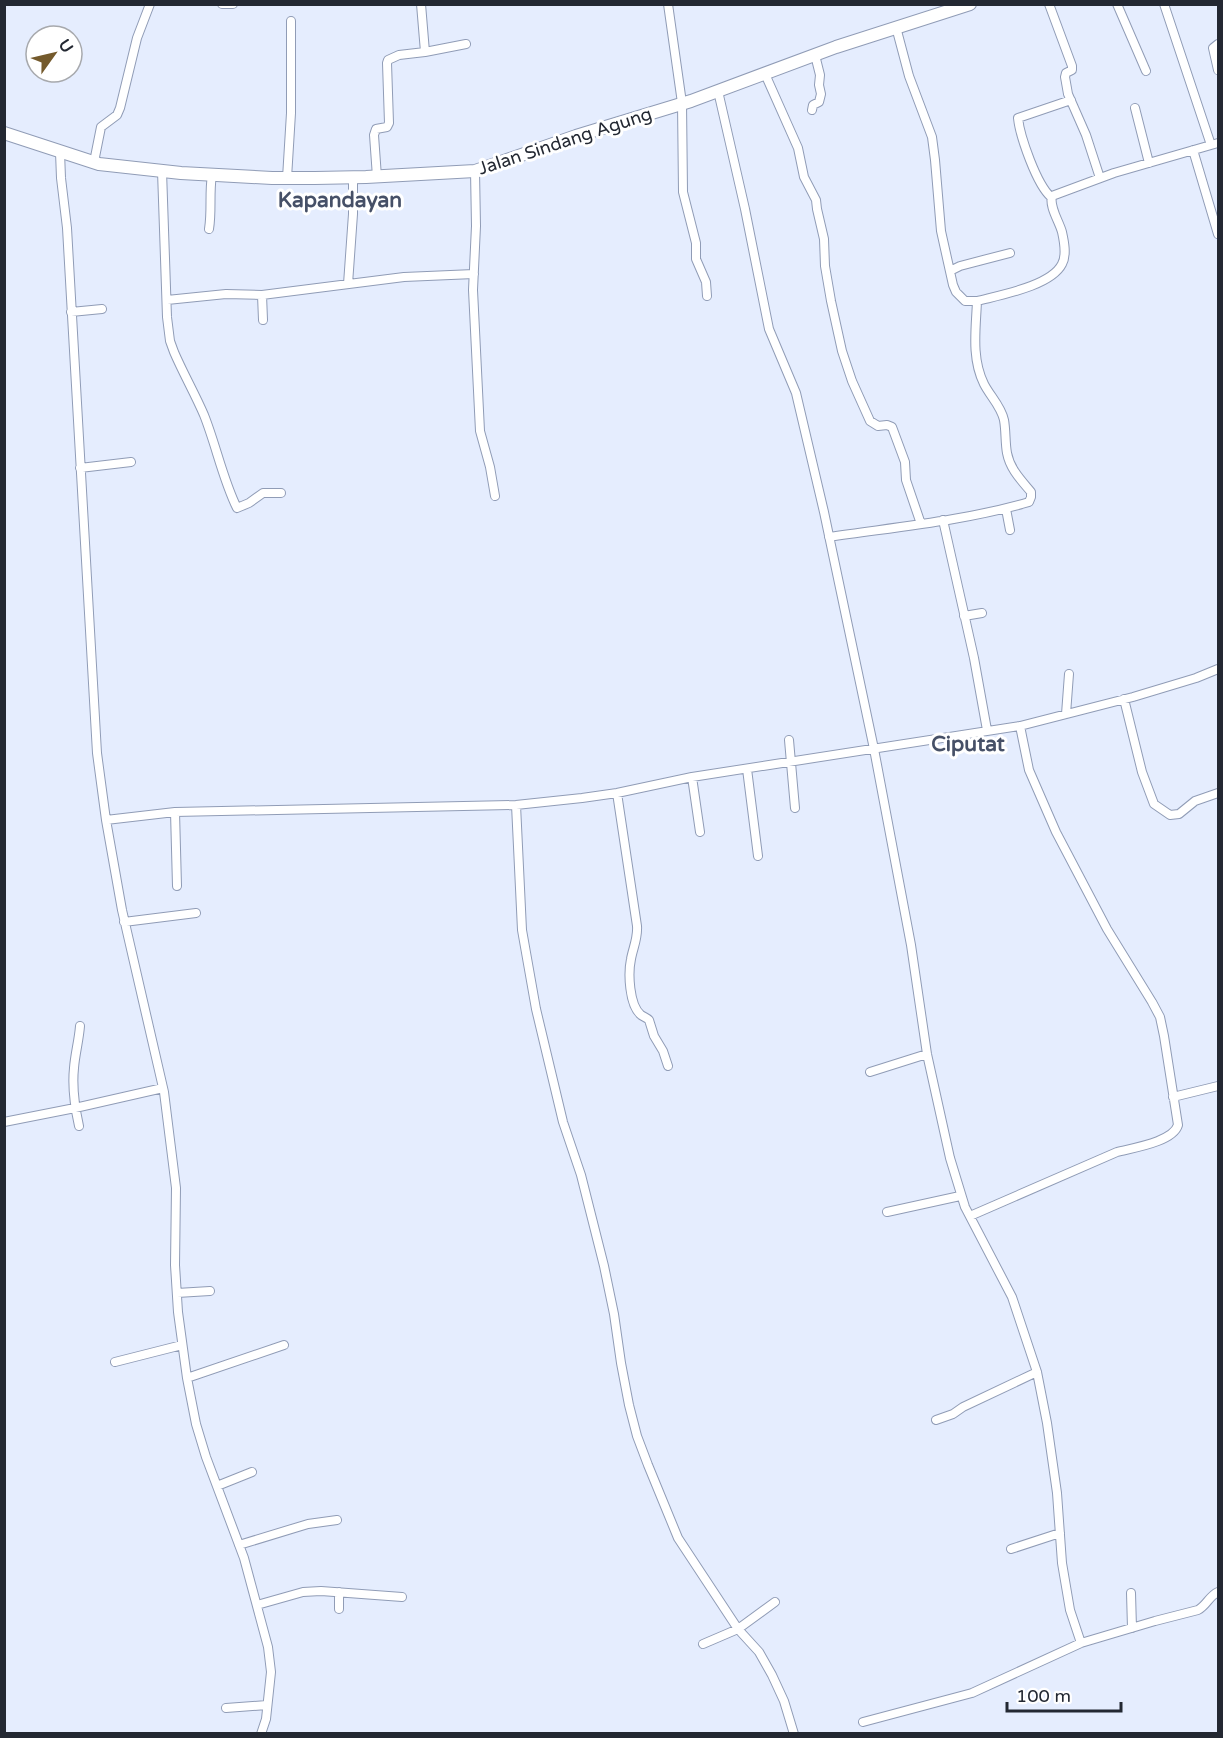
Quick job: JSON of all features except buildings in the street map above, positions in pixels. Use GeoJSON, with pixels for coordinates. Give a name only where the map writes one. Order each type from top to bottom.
{"type":"FeatureCollection","features":[{"type":"Feature","properties":{"kind":"main road","name":"Jalan Sindang Agung"},"geometry":{"type":"LineString","coordinates":[[4,133],[94,162],[162,171],[287,178],[377,177],[475,171],[718,91],[896,27],[970,4]]}},
{"type":"Feature","properties":{"kind":"street"},"geometry":{"type":"LineString","coordinates":[[94,162],[101,127],[117,115],[120,108],[137,38],[150,4]]}},
{"type":"Feature","properties":{"kind":"street"},"geometry":{"type":"LineString","coordinates":[[222,4],[233,4]]}},
{"type":"Feature","properties":{"kind":"street"},"geometry":{"type":"LineString","coordinates":[[421,4],[426,52]]}},
{"type":"Feature","properties":{"kind":"street"},"geometry":{"type":"LineString","coordinates":[[668,4],[682,103],[683,192],[696,243],[696,259],[706,282],[707,296]]}},
{"type":"Feature","properties":{"kind":"street"},"geometry":{"type":"LineString","coordinates":[[1049,4],[1072,66],[1065,77],[1071,100],[1086,135],[1100,178]]}},
{"type":"Feature","properties":{"kind":"street"},"geometry":{"type":"LineString","coordinates":[[1117,4],[1146,71]]}},
{"type":"Feature","properties":{"kind":"street"},"geometry":{"type":"LineString","coordinates":[[1051,197],[1100,178],[1215,144],[1164,4]]}},
{"type":"Feature","properties":{"kind":"street"},"geometry":{"type":"LineString","coordinates":[[287,178],[291,113],[291,21]]}},
{"type":"Feature","properties":{"kind":"street"},"geometry":{"type":"LineString","coordinates":[[896,27],[909,76],[933,142],[941,231],[950,272],[957,294],[968,302],[1023,288],[1046,279],[1061,266],[1064,260],[1064,240],[1051,197],[1045,191],[1036,173],[1018,118],[1071,100]]}},
{"type":"Feature","properties":{"kind":"street"},"geometry":{"type":"LineString","coordinates":[[377,177],[374,135],[376,129],[387,127],[389,123],[388,60],[399,55],[466,44]]}},
{"type":"Feature","properties":{"kind":"street"},"geometry":{"type":"LineString","coordinates":[[1218,44],[1213,48],[1218,70]]}},
{"type":"Feature","properties":{"kind":"street"},"geometry":{"type":"LineString","coordinates":[[812,110],[813,105],[819,102],[821,94],[820,75],[815,55]]}},
{"type":"Feature","properties":{"kind":"street"},"geometry":{"type":"LineString","coordinates":[[765,74],[798,148],[804,177],[816,200],[824,239],[825,266],[831,301],[847,366],[870,421],[878,426],[892,427],[905,462],[906,480],[921,524]]}},
{"type":"Feature","properties":{"kind":"street"},"geometry":{"type":"LineString","coordinates":[[718,91],[769,329],[796,393],[829,537],[874,749],[911,945],[927,1054],[950,1158],[960,1196],[1012,1297],[1037,1372],[1057,1493],[1062,1563],[1070,1610],[1081,1643]]}},
{"type":"Feature","properties":{"kind":"street"},"geometry":{"type":"LineString","coordinates":[[1135,108],[1149,163]]}},
{"type":"Feature","properties":{"kind":"street"},"geometry":{"type":"LineString","coordinates":[[1193,150],[1218,234]]}},
{"type":"Feature","properties":{"kind":"street"},"geometry":{"type":"LineString","coordinates":[[60,152],[67,228],[97,753],[124,922],[163,1088],[176,1188],[177,1293],[182,1345],[195,1424],[238,1545],[268,1647],[271,1672],[266,1719],[261,1734]]}},
{"type":"Feature","properties":{"kind":"street"},"geometry":{"type":"LineString","coordinates":[[162,171],[166,300],[170,341],[178,363],[203,413],[219,454],[231,497],[237,508],[263,493],[281,493]]}},
{"type":"Feature","properties":{"kind":"street"},"geometry":{"type":"LineString","coordinates":[[475,171],[476,226],[473,290],[480,431],[495,496]]}},
{"type":"Feature","properties":{"kind":"street"},"geometry":{"type":"LineString","coordinates":[[209,229],[212,175]]}},
{"type":"Feature","properties":{"kind":"street"},"geometry":{"type":"LineString","coordinates":[[348,284],[353,177]]}},
{"type":"Feature","properties":{"kind":"street"},"geometry":{"type":"LineString","coordinates":[[950,272],[960,266],[1010,253]]}},
{"type":"Feature","properties":{"kind":"street"},"geometry":{"type":"LineString","coordinates":[[166,300],[226,294],[262,295],[404,277],[474,274]]}},
{"type":"Feature","properties":{"kind":"street"},"geometry":{"type":"LineString","coordinates":[[262,295],[263,320]]}},
{"type":"Feature","properties":{"kind":"street"},"geometry":{"type":"LineString","coordinates":[[829,537],[921,524],[1029,502],[1031,492],[1013,470],[1007,454],[1004,421],[1000,408],[984,384],[977,364],[975,341],[977,301]]}},
{"type":"Feature","properties":{"kind":"street"},"geometry":{"type":"LineString","coordinates":[[71,312],[102,309]]}},
{"type":"Feature","properties":{"kind":"street"},"geometry":{"type":"LineString","coordinates":[[80,468],[131,462]]}},
{"type":"Feature","properties":{"kind":"street"},"geometry":{"type":"LineString","coordinates":[[1006,508],[1010,531]]}},
{"type":"Feature","properties":{"kind":"street"},"geometry":{"type":"LineString","coordinates":[[943,520],[987,730]]}},
{"type":"Feature","properties":{"kind":"street"},"geometry":{"type":"LineString","coordinates":[[964,616],[982,613]]}},
{"type":"Feature","properties":{"kind":"street"},"geometry":{"type":"LineString","coordinates":[[106,820],[175,812],[516,805],[617,793],[692,777],[1020,726],[1142,694],[1218,669]]}},
{"type":"Feature","properties":{"kind":"street"},"geometry":{"type":"LineString","coordinates":[[1066,714],[1069,674]]}},
{"type":"Feature","properties":{"kind":"street"},"geometry":{"type":"LineString","coordinates":[[1128,698],[1142,771],[1154,804],[1170,815],[1179,814],[1195,801],[1218,793]]}},
{"type":"Feature","properties":{"kind":"street"},"geometry":{"type":"LineString","coordinates":[[970,1216],[1117,1152],[1138,1148],[1171,1136],[1178,1125],[1160,1017],[1100,916],[1056,832],[1029,770],[1020,726]]}},
{"type":"Feature","properties":{"kind":"street"},"geometry":{"type":"LineString","coordinates":[[789,740],[795,808]]}},
{"type":"Feature","properties":{"kind":"street"},"geometry":{"type":"LineString","coordinates":[[747,769],[758,856]]}},
{"type":"Feature","properties":{"kind":"street"},"geometry":{"type":"LineString","coordinates":[[692,777],[700,832]]}},
{"type":"Feature","properties":{"kind":"street"},"geometry":{"type":"LineString","coordinates":[[617,793],[637,926],[630,965],[631,989],[634,1004],[649,1020],[668,1066]]}},
{"type":"Feature","properties":{"kind":"street"},"geometry":{"type":"LineString","coordinates":[[516,805],[522,930],[536,1009],[563,1122],[581,1175],[604,1266],[629,1405],[637,1436],[678,1538],[738,1629],[759,1652],[784,1701],[794,1734]]}},
{"type":"Feature","properties":{"kind":"street"},"geometry":{"type":"LineString","coordinates":[[175,812],[177,886]]}},
{"type":"Feature","properties":{"kind":"street"},"geometry":{"type":"LineString","coordinates":[[124,922],[196,913]]}},
{"type":"Feature","properties":{"kind":"street"},"geometry":{"type":"LineString","coordinates":[[79,1126],[75,1108],[73,1069],[80,1026]]}},
{"type":"Feature","properties":{"kind":"street"},"geometry":{"type":"LineString","coordinates":[[870,1072],[927,1054]]}},
{"type":"Feature","properties":{"kind":"street"},"geometry":{"type":"LineString","coordinates":[[1173,1097],[1218,1086]]}},
{"type":"Feature","properties":{"kind":"street"},"geometry":{"type":"LineString","coordinates":[[4,1122],[163,1088]]}},
{"type":"Feature","properties":{"kind":"street"},"geometry":{"type":"LineString","coordinates":[[887,1212],[960,1196]]}},
{"type":"Feature","properties":{"kind":"street"},"geometry":{"type":"LineString","coordinates":[[177,1293],[210,1291]]}},
{"type":"Feature","properties":{"kind":"street"},"geometry":{"type":"LineString","coordinates":[[115,1362],[182,1345]]}},
{"type":"Feature","properties":{"kind":"street"},"geometry":{"type":"LineString","coordinates":[[187,1378],[284,1345]]}},
{"type":"Feature","properties":{"kind":"street"},"geometry":{"type":"LineString","coordinates":[[936,1420],[953,1414],[1037,1372]]}},
{"type":"Feature","properties":{"kind":"street"},"geometry":{"type":"LineString","coordinates":[[217,1486],[252,1472]]}},
{"type":"Feature","properties":{"kind":"street"},"geometry":{"type":"LineString","coordinates":[[238,1545],[308,1524],[337,1520]]}},
{"type":"Feature","properties":{"kind":"street"},"geometry":{"type":"LineString","coordinates":[[1011,1549],[1060,1533]]}},
{"type":"Feature","properties":{"kind":"street"},"geometry":{"type":"LineString","coordinates":[[257,1605],[303,1592],[321,1591],[402,1597]]}},
{"type":"Feature","properties":{"kind":"street"},"geometry":{"type":"LineString","coordinates":[[339,1592],[339,1609]]}},
{"type":"Feature","properties":{"kind":"street"},"geometry":{"type":"LineString","coordinates":[[863,1722],[972,1693],[1081,1643],[1198,1610],[1218,1592]]}},
{"type":"Feature","properties":{"kind":"street"},"geometry":{"type":"LineString","coordinates":[[1131,1593],[1132,1628]]}},
{"type":"Feature","properties":{"kind":"street"},"geometry":{"type":"LineString","coordinates":[[703,1644],[738,1629],[775,1602]]}},
{"type":"Feature","properties":{"kind":"street"},"geometry":{"type":"LineString","coordinates":[[226,1708],[267,1705]]}},
{"type":"Feature","properties":{"kind":"district","name":"Kapandayan"},"geometry":{"type":"Point","coordinates":[340,200]}},
{"type":"Feature","properties":{"kind":"district","name":"Ciputat"},"geometry":{"type":"Point","coordinates":[968,744]}}]}
